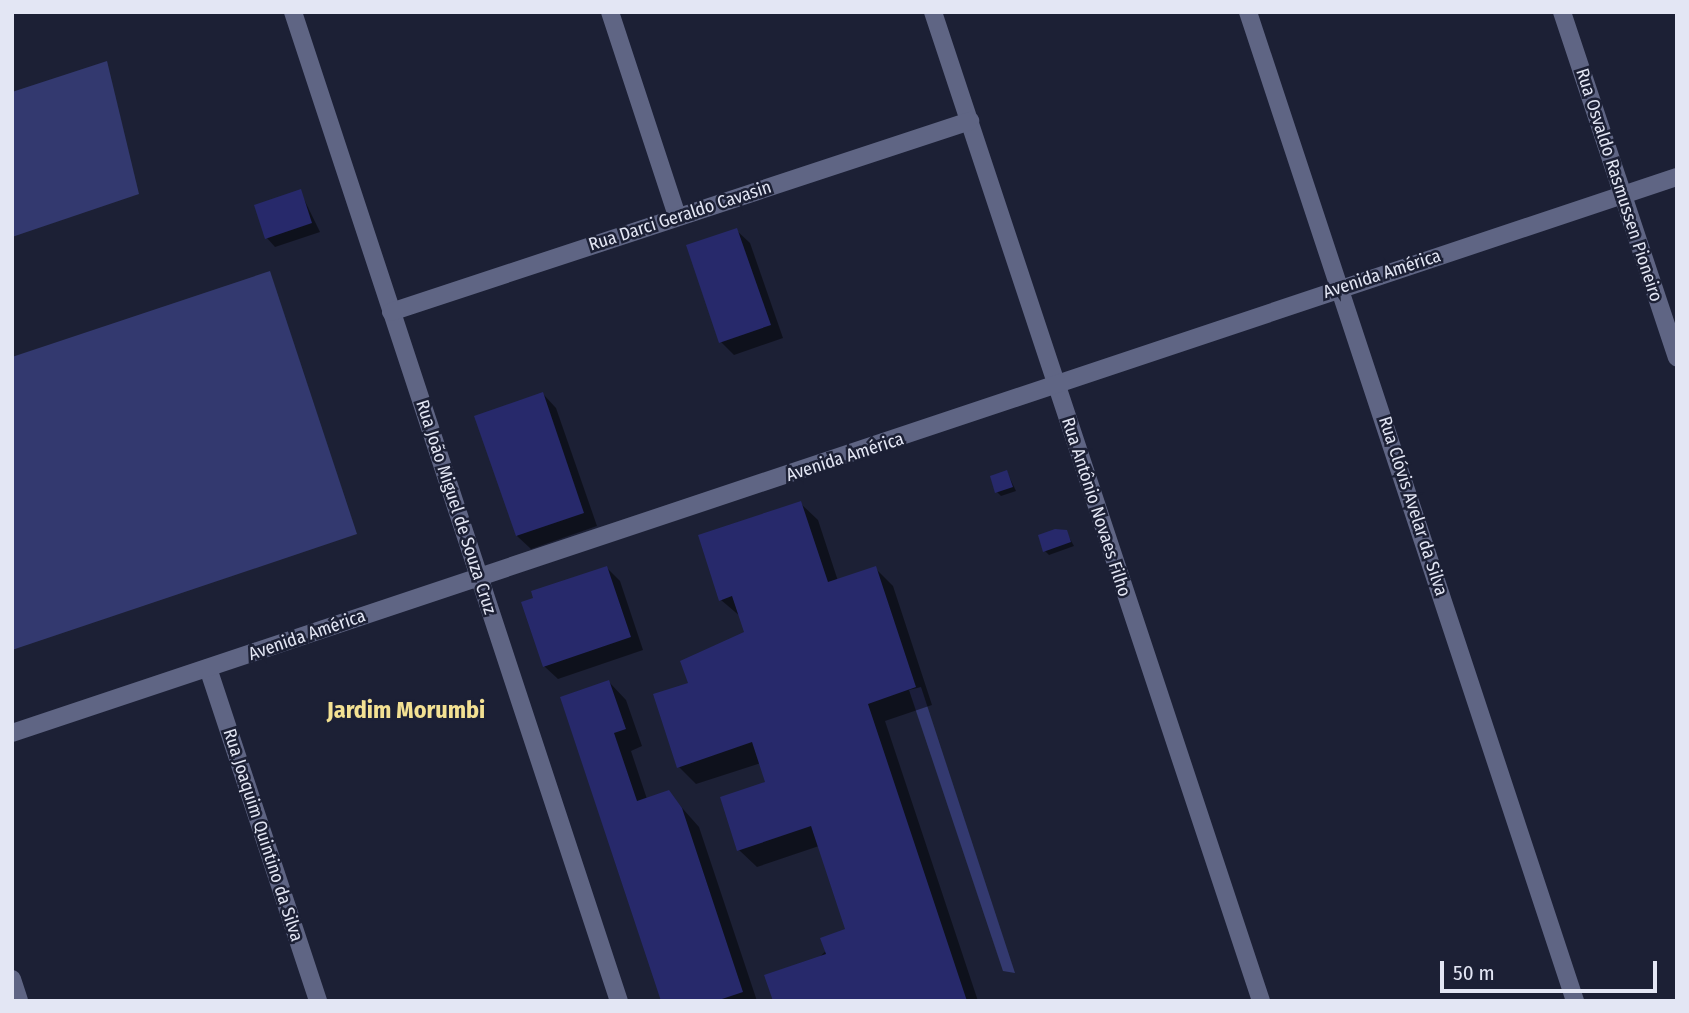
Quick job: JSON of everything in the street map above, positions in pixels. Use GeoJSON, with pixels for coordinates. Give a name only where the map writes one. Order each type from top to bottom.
{"type":"FeatureCollection","features":[{"type":"Feature","properties":{"kind":"street","name":"Rua João Miguel de Souza Cruz"},"geometry":{"type":"LineString","coordinates":[[293,12],[619,1001]]}},
{"type":"Feature","properties":{"kind":"street"},"geometry":{"type":"LineString","coordinates":[[610,12],[677,216]]}},
{"type":"Feature","properties":{"kind":"street","name":"Rua Antônio Novaes Filho"},"geometry":{"type":"LineString","coordinates":[[933,12],[1261,1001]]}},
{"type":"Feature","properties":{"kind":"street","name":"Rua Clóvis Avelar da Silva"},"geometry":{"type":"LineString","coordinates":[[1248,12],[1575,1001]]}},
{"type":"Feature","properties":{"kind":"street","name":"Rua Osvaldo Rasmussen Pioneiro"},"geometry":{"type":"LineString","coordinates":[[1562,12],[1677,357]]}},
{"type":"Feature","properties":{"kind":"street","name":"Rua Darci Geraldo Cavasin"},"geometry":{"type":"LineString","coordinates":[[391,312],[970,121]]}},
{"type":"Feature","properties":{"kind":"street","name":"Avenida América"},"geometry":{"type":"LineString","coordinates":[[12,733],[1056,387],[1340,287],[1677,177]]}},
{"type":"Feature","properties":{"kind":"street","name":"Rua Joaquim Quintino da Silva"},"geometry":{"type":"LineString","coordinates":[[208,668],[318,1001]]}},
{"type":"Feature","properties":{"kind":"street"},"geometry":{"type":"LineString","coordinates":[[12,979],[19,1001]]}},
{"type":"Feature","properties":{"kind":"shaded area"},"geometry":{"type":"Polygon","coordinates":[[[107,61],[139,194],[12,237],[12,92],[107,61]]]}},
{"type":"Feature","properties":{"kind":"shaded area"},"geometry":{"type":"Polygon","coordinates":[[[270,271],[357,534],[12,650],[12,357],[270,271]]]}},
{"type":"Feature","properties":{"kind":"shaded area"},"geometry":{"type":"Polygon","coordinates":[[[921,687],[1015,973],[1003,971],[909,690],[921,687]]]}},
{"type":"Feature","properties":{"kind":"building"},"geometry":{"type":"Polygon","coordinates":[[[301,189],[312,223],[265,239],[254,205],[301,189]]]}},
{"type":"Feature","properties":{"kind":"building"},"geometry":{"type":"Polygon","coordinates":[[[737,228],[771,325],[719,343],[686,245],[737,228]]]}},
{"type":"Feature","properties":{"kind":"building"},"geometry":{"type":"Polygon","coordinates":[[[543,392],[584,513],[516,536],[474,416],[543,392]]]}},
{"type":"Feature","properties":{"kind":"building"},"geometry":{"type":"Polygon","coordinates":[[[1007,470],[1013,487],[995,493],[990,476],[1007,470]]]}},
{"type":"Feature","properties":{"kind":"building"},"geometry":{"type":"Polygon","coordinates":[[[801,501],[828,582],[876,566],[916,687],[868,704],[967,1001],[773,1001],[764,975],[826,954],[820,938],[845,929],[811,826],[737,851],[720,797],[765,782],[752,742],[677,768],[653,694],[688,683],[680,661],[744,632],[732,596],[719,601],[698,535],[801,501]]]}},
{"type":"Feature","properties":{"kind":"building"},"geometry":{"type":"Polygon","coordinates":[[[1055,529],[1067,530],[1071,542],[1043,552],[1038,535],[1055,529]]]}},
{"type":"Feature","properties":{"kind":"building"},"geometry":{"type":"Polygon","coordinates":[[[607,566],[631,637],[543,667],[521,602],[533,598],[531,591],[607,566]]]}},
{"type":"Feature","properties":{"kind":"building"},"geometry":{"type":"Polygon","coordinates":[[[609,680],[626,729],[614,733],[637,801],[669,790],[682,808],[743,992],[716,1001],[661,1001],[560,697],[609,680]]]}},
{"type":"Feature","properties":{"kind":"district","name":"Jardim Morumbi"},"geometry":{"type":"Point","coordinates":[406,711]}}]}
